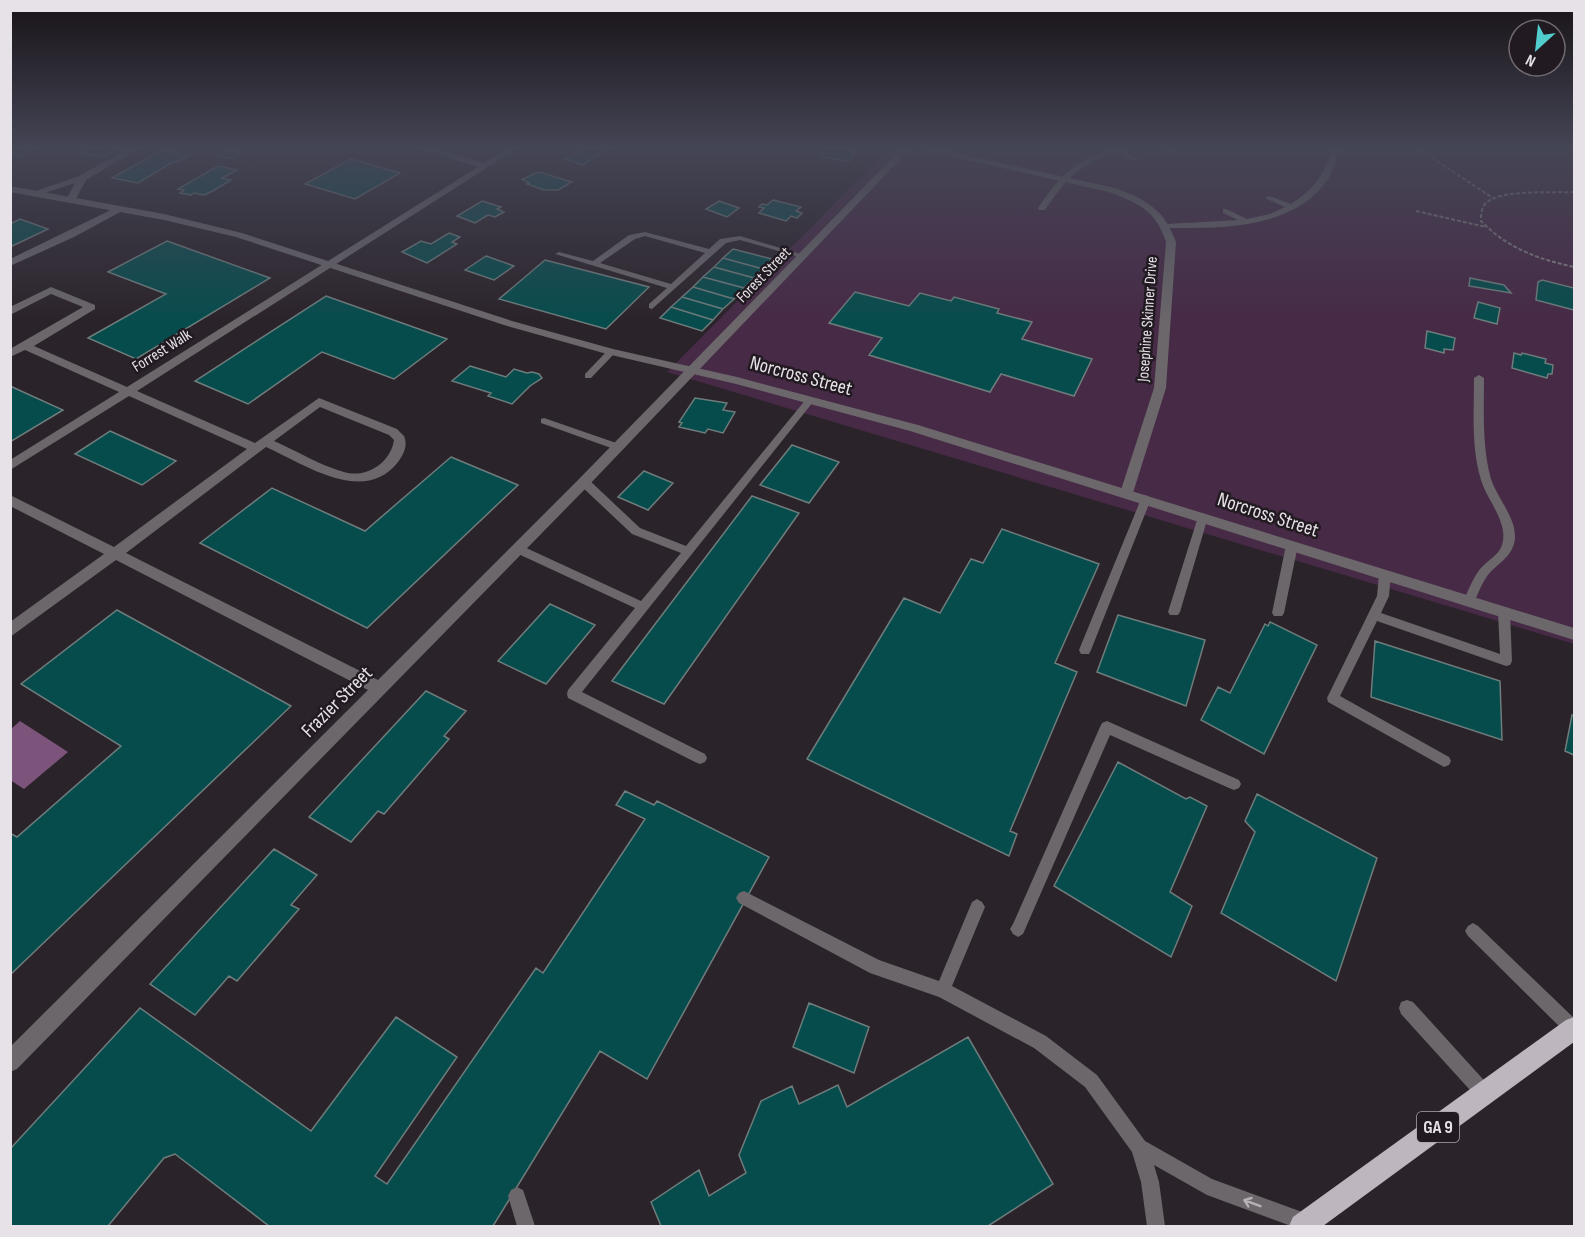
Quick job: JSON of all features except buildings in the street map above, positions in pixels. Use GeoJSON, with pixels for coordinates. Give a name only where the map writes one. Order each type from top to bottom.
{"type":"FeatureCollection","features":[{"type":"Feature","properties":{"kind":"highway","name":"GA 9"},"geometry":{"type":"LineString","coordinates":[[1304,1225],[1574,1029]]}},
{"type":"Feature","properties":{"kind":"street","name":"Norcross Street"},"geometry":{"type":"LineString","coordinates":[[102,206],[214,228],[332,264],[470,312],[611,352],[810,400],[914,428],[1146,498],[1575,634]]}},
{"type":"Feature","properties":{"kind":"street","name":"Forrest Walk"},"geometry":{"type":"LineString","coordinates":[[10,466],[424,206]]}},
{"type":"Feature","properties":{"kind":"street","name":"Forest Street"},"geometry":{"type":"LineString","coordinates":[[692,371],[851,206]]}},
{"type":"Feature","properties":{"kind":"street"},"geometry":{"type":"LineString","coordinates":[[1145,206],[1154,211],[1166,226]]}},
{"type":"Feature","properties":{"kind":"street"},"geometry":{"type":"LineString","coordinates":[[12,262],[93,224],[119,209]]}},
{"type":"Feature","properties":{"kind":"street","name":"Josephine Skinner Drive"},"geometry":{"type":"LineString","coordinates":[[1127,493],[1160,388],[1171,242],[1166,226]]}},
{"type":"Feature","properties":{"kind":"street"},"geometry":{"type":"LineString","coordinates":[[10,312],[51,290],[91,307],[10,354]]}},
{"type":"Feature","properties":{"kind":"street"},"geometry":{"type":"LineString","coordinates":[[10,631],[260,445],[319,402],[393,432],[400,439],[400,448],[394,459],[383,469],[369,476],[353,479],[343,477],[260,445],[128,392],[25,346]]}},
{"type":"Feature","properties":{"kind":"street","name":"Frazier Street"},"geometry":{"type":"LineString","coordinates":[[10,1062],[692,371]]}},
{"type":"Feature","properties":{"kind":"street"},"geometry":{"type":"LineString","coordinates":[[10,500],[380,689]]}},
{"type":"Feature","properties":{"kind":"lane"},"geometry":{"type":"LineString","coordinates":[[1166,226],[1246,222],[1281,213],[1291,207]]}},
{"type":"Feature","properties":{"kind":"lane"},"geometry":{"type":"LineString","coordinates":[[1226,212],[1246,222]]}},
{"type":"Feature","properties":{"kind":"lane"},"geometry":{"type":"LineString","coordinates":[[594,264],[632,237],[645,234],[711,252]]}},
{"type":"Feature","properties":{"kind":"lane"},"geometry":{"type":"LineString","coordinates":[[652,306],[723,241],[740,238],[803,256]]}},
{"type":"Feature","properties":{"kind":"lane"},"geometry":{"type":"LineString","coordinates":[[559,254],[673,287]]}},
{"type":"Feature","properties":{"kind":"lane"},"geometry":{"type":"LineString","coordinates":[[588,376],[611,352]]}},
{"type":"Feature","properties":{"kind":"lane"},"geometry":{"type":"LineString","coordinates":[[1469,601],[1483,573],[1503,556],[1509,540],[1508,524],[1493,496],[1480,454],[1479,378]]}},
{"type":"Feature","properties":{"kind":"lane"},"geometry":{"type":"LineString","coordinates":[[700,758],[573,693],[810,400]]}},
{"type":"Feature","properties":{"kind":"lane"},"geometry":{"type":"LineString","coordinates":[[544,421],[618,447]]}},
{"type":"Feature","properties":{"kind":"lane"},"geometry":{"type":"LineString","coordinates":[[584,482],[636,531],[688,551]]}},
{"type":"Feature","properties":{"kind":"lane"},"geometry":{"type":"LineString","coordinates":[[1085,650],[1146,498]]}},
{"type":"Feature","properties":{"kind":"lane"},"geometry":{"type":"LineString","coordinates":[[1174,612],[1203,517]]}},
{"type":"Feature","properties":{"kind":"lane"},"geometry":{"type":"LineString","coordinates":[[1278,613],[1292,545]]}},
{"type":"Feature","properties":{"kind":"lane"},"geometry":{"type":"LineString","coordinates":[[518,549],[644,607]]}},
{"type":"Feature","properties":{"kind":"lane"},"geometry":{"type":"LineString","coordinates":[[1385,574],[1383,596],[1333,698],[1444,761]]}},
{"type":"Feature","properties":{"kind":"lane"},"geometry":{"type":"LineString","coordinates":[[1373,615],[1506,660],[1504,612]]}},
{"type":"Feature","properties":{"kind":"lane"},"geometry":{"type":"LineString","coordinates":[[1018,929],[1107,727],[1234,784]]}},
{"type":"Feature","properties":{"kind":"lane"},"geometry":{"type":"LineString","coordinates":[[744,897],[876,967],[943,990],[1040,1041],[1091,1081],[1138,1147],[1150,1182],[1156,1227]]}},
{"type":"Feature","properties":{"kind":"lane"},"geometry":{"type":"LineString","coordinates":[[943,990],[976,907]]}},
{"type":"Feature","properties":{"kind":"lane"},"geometry":{"type":"LineString","coordinates":[[1473,931],[1574,1029]]}},
{"type":"Feature","properties":{"kind":"lane"},"geometry":{"type":"LineString","coordinates":[[1407,1008],[1485,1094]]}},
{"type":"Feature","properties":{"kind":"lane"},"geometry":{"type":"LineString","coordinates":[[1138,1147],[1207,1186],[1304,1225]]}},
{"type":"Feature","properties":{"kind":"lane"},"geometry":{"type":"LineString","coordinates":[[517,1196],[526,1227]]}},
{"type":"Feature","properties":{"kind":"path"},"geometry":{"type":"LineString","coordinates":[[1484,206],[1481,212],[1481,221],[1504,243],[1519,251],[1575,267]]}},
{"type":"Feature","properties":{"kind":"path"},"geometry":{"type":"LineString","coordinates":[[1416,211],[1486,227]]}},
{"type":"Feature","properties":{"kind":"shaded area"},"geometry":{"type":"Polygon","coordinates":[[[833,206],[1574,206],[1574,644],[667,372],[833,206]]]}},
{"type":"Feature","properties":{"kind":"shaded area"},"geometry":{"type":"Polygon","coordinates":[[[20,721],[68,752],[24,789],[10,780],[11,729],[20,721]]]}}]}
